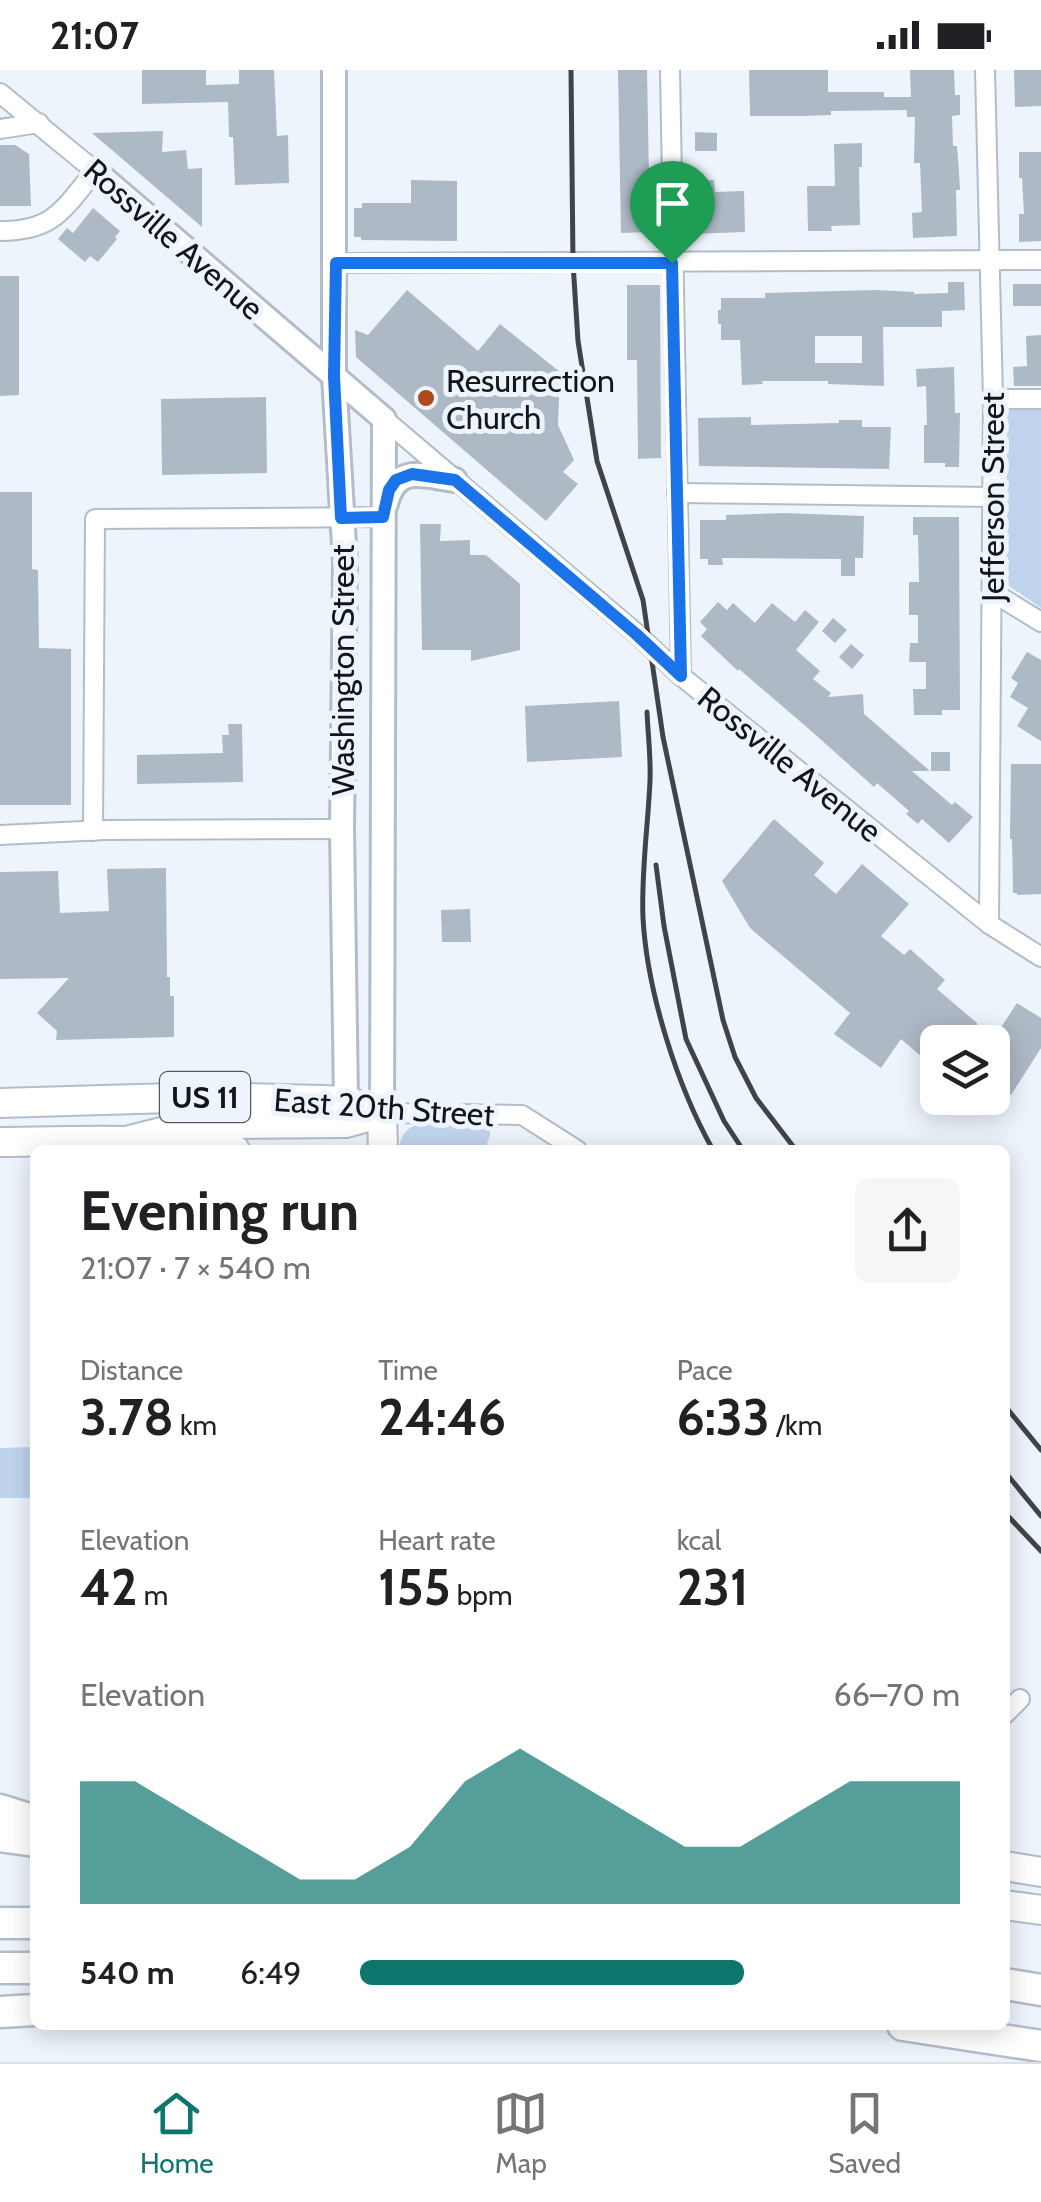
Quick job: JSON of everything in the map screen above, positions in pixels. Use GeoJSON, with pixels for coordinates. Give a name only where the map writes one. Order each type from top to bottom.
{"type":"FeatureCollection","features":[{"type":"Feature","properties":{"kind":"highway"},"geometry":{"type":"LineString","coordinates":[[0,1810],[30,1820]]}},
{"type":"Feature","properties":{"kind":"highway"},"geometry":{"type":"LineString","coordinates":[[0,1836],[30,1841]]}},
{"type":"Feature","properties":{"kind":"highway"},"geometry":{"type":"LineString","coordinates":[[0,1923],[30,1923]]}},
{"type":"Feature","properties":{"kind":"highway"},"geometry":{"type":"LineString","coordinates":[[0,1968],[30,1968]]}},
{"type":"Feature","properties":{"kind":"highway"},"geometry":{"type":"LineString","coordinates":[[1010,1985],[1041,1990]]}},
{"type":"Feature","properties":{"kind":"highway"},"geometry":{"type":"LineString","coordinates":[[0,2012],[30,2010]]}},
{"type":"Feature","properties":{"kind":"highway"},"geometry":{"type":"LineString","coordinates":[[936,2030],[1041,2046]]}},
{"type":"Feature","properties":{"kind":"main road","name":"East 20th Street"},"geometry":{"type":"LineString","coordinates":[[0,1102],[206,1097],[346,1125],[382,1113]]}},
{"type":"Feature","properties":{"kind":"main road","name":"Washington Street"},"geometry":{"type":"LineString","coordinates":[[382,1113],[383,1145]]}},
{"type":"Feature","properties":{"kind":"main road"},"geometry":{"type":"LineString","coordinates":[[130,1140],[172,1129],[234,1124],[346,1125]]}},
{"type":"Feature","properties":{"kind":"main road","name":"US 11"},"geometry":{"type":"LineString","coordinates":[[0,1142],[130,1140],[197,1145]]}},
{"type":"Feature","properties":{"kind":"main road"},"geometry":{"type":"LineString","coordinates":[[1010,1867],[1041,1872]]}},
{"type":"Feature","properties":{"kind":"main road"},"geometry":{"type":"LineString","coordinates":[[1010,1906],[1041,1910]]}},
{"type":"Feature","properties":{"kind":"street","name":"Washington Street"},"geometry":{"type":"LineString","coordinates":[[334,70],[334,376],[344,562],[346,1125]]}},
{"type":"Feature","properties":{"kind":"street"},"geometry":{"type":"LineString","coordinates":[[670,70],[681,676]]}},
{"type":"Feature","properties":{"kind":"street","name":"Jefferson Street"},"geometry":{"type":"LineString","coordinates":[[985,70],[993,399],[989,924]]}},
{"type":"Feature","properties":{"kind":"street","name":"Rossville Avenue"},"geometry":{"type":"LineString","coordinates":[[0,93],[681,676],[989,924],[1041,958]]}},
{"type":"Feature","properties":{"kind":"street"},"geometry":{"type":"LineString","coordinates":[[0,129],[39,123]]}},
{"type":"Feature","properties":{"kind":"street"},"geometry":{"type":"LineString","coordinates":[[0,231],[33,228],[59,216],[95,171]]}},
{"type":"Feature","properties":{"kind":"street"},"geometry":{"type":"LineString","coordinates":[[336,263],[1041,260]]}},
{"type":"Feature","properties":{"kind":"street"},"geometry":{"type":"LineString","coordinates":[[993,399],[1041,399]]}},
{"type":"Feature","properties":{"kind":"street","name":"Washington Street"},"geometry":{"type":"LineString","coordinates":[[382,1113],[384,419]]}},
{"type":"Feature","properties":{"kind":"street"},"geometry":{"type":"LineString","coordinates":[[93,831],[95,520],[383,517],[389,490],[396,480],[412,474],[455,480]]}},
{"type":"Feature","properties":{"kind":"street"},"geometry":{"type":"LineString","coordinates":[[677,493],[991,497]]}},
{"type":"Feature","properties":{"kind":"street"},"geometry":{"type":"LineString","coordinates":[[992,592],[1041,622]]}},
{"type":"Feature","properties":{"kind":"street"},"geometry":{"type":"LineString","coordinates":[[0,834],[342,830]]}},
{"type":"Feature","properties":{"kind":"street","name":"East 20th Street"},"geometry":{"type":"LineString","coordinates":[[382,1113],[522,1115],[570,1145]]}},
{"type":"Feature","properties":{"kind":"street"},"geometry":{"type":"LineString","coordinates":[[1010,1709],[1020,1699]]}},
{"type":"Feature","properties":{"kind":"shaded area"},"geometry":{"type":"Polygon","coordinates":[[[1041,409],[1041,608],[1006,584],[1007,410],[1041,409]]]}},
{"type":"Feature","properties":{"kind":"shaded area"},"geometry":{"type":"Polygon","coordinates":[[[421,1123],[490,1127],[490,1135],[487,1145],[400,1145],[405,1132],[421,1123]]]}},
{"type":"Feature","properties":{"kind":"shaded area"},"geometry":{"type":"Polygon","coordinates":[[[30,1447],[30,1498],[0,1498],[0,1448],[30,1447]]]}},
{"type":"Feature","properties":{"kind":"building"},"geometry":{"type":"Polygon","coordinates":[[[142,70],[206,70],[206,85],[239,84],[239,70],[274,70],[277,136],[288,135],[289,183],[235,185],[228,102],[142,104],[142,70]]]}},
{"type":"Feature","properties":{"kind":"building"},"geometry":{"type":"Polygon","coordinates":[[[618,70],[647,70],[650,232],[621,233],[618,70]]]}},
{"type":"Feature","properties":{"kind":"building"},"geometry":{"type":"Polygon","coordinates":[[[749,70],[828,70],[828,92],[884,92],[884,97],[911,97],[910,70],[954,70],[955,95],[960,95],[960,115],[952,116],[960,190],[956,190],[957,236],[913,238],[912,213],[922,212],[920,163],[914,163],[915,117],[907,117],[907,110],[750,116],[749,70]]]}},
{"type":"Feature","properties":{"kind":"building"},"geometry":{"type":"Polygon","coordinates":[[[1014,70],[1041,70],[1041,106],[1015,107],[1014,70]]]}},
{"type":"Feature","properties":{"kind":"building"},"geometry":{"type":"Polygon","coordinates":[[[163,131],[162,152],[186,150],[188,169],[202,168],[202,227],[92,133],[163,131]]]}},
{"type":"Feature","properties":{"kind":"building"},"geometry":{"type":"Polygon","coordinates":[[[695,132],[717,133],[717,151],[695,151],[695,132]]]}},
{"type":"Feature","properties":{"kind":"building"},"geometry":{"type":"Polygon","coordinates":[[[862,143],[860,225],[808,231],[807,186],[835,186],[834,144],[862,143]]]}},
{"type":"Feature","properties":{"kind":"building"},"geometry":{"type":"Polygon","coordinates":[[[0,145],[15,145],[29,154],[31,206],[0,206],[0,145]]]}},
{"type":"Feature","properties":{"kind":"building"},"geometry":{"type":"Polygon","coordinates":[[[1019,152],[1041,152],[1041,241],[1019,242],[1019,214],[1024,214],[1019,152]]]}},
{"type":"Feature","properties":{"kind":"building"},"geometry":{"type":"Polygon","coordinates":[[[411,180],[457,181],[457,241],[354,237],[354,208],[362,208],[362,203],[411,203],[411,180]]]}},
{"type":"Feature","properties":{"kind":"building"},"geometry":{"type":"Polygon","coordinates":[[[714,180],[715,192],[744,191],[745,232],[689,234],[688,181],[714,180]]]}},
{"type":"Feature","properties":{"kind":"building"},"geometry":{"type":"Polygon","coordinates":[[[93,208],[120,231],[98,262],[90,256],[85,262],[58,239],[67,228],[73,233],[93,208]]]}},
{"type":"Feature","properties":{"kind":"building"},"geometry":{"type":"Polygon","coordinates":[[[0,276],[19,276],[19,395],[0,396],[0,276]]]}},
{"type":"Feature","properties":{"kind":"building"},"geometry":{"type":"Polygon","coordinates":[[[948,282],[964,282],[965,310],[942,311],[942,327],[883,327],[884,386],[828,381],[762,381],[763,384],[742,385],[740,340],[721,340],[718,324],[721,298],[875,290],[948,293],[948,282]],[[815,336],[815,363],[862,363],[862,336],[815,336]]]}},
{"type":"Feature","properties":{"kind":"building"},"geometry":{"type":"Polygon","coordinates":[[[1013,284],[1041,284],[1041,306],[1013,306],[1013,284]]]}},
{"type":"Feature","properties":{"kind":"building"},"geometry":{"type":"Polygon","coordinates":[[[627,285],[660,285],[661,458],[638,459],[637,360],[627,360],[627,285]]]}},
{"type":"Feature","properties":{"kind":"building"},"geometry":{"type":"Polygon","coordinates":[[[407,290],[478,351],[500,324],[560,372],[558,425],[574,460],[563,472],[578,484],[546,521],[356,357],[355,330],[368,335],[407,290]]]}},
{"type":"Feature","properties":{"kind":"building"},"geometry":{"type":"Polygon","coordinates":[[[1041,335],[1041,386],[1014,386],[1013,367],[1027,366],[1026,336],[1041,335]]]}},
{"type":"Feature","properties":{"kind":"building"},"geometry":{"type":"Polygon","coordinates":[[[954,367],[955,413],[960,413],[959,467],[924,463],[926,386],[917,387],[916,369],[954,367]]]}},
{"type":"Feature","properties":{"kind":"building"},"geometry":{"type":"Polygon","coordinates":[[[266,397],[267,473],[162,475],[161,399],[266,397]]]}},
{"type":"Feature","properties":{"kind":"building"},"geometry":{"type":"Polygon","coordinates":[[[751,417],[751,425],[862,420],[862,427],[891,427],[889,469],[699,466],[698,418],[751,417]]]}},
{"type":"Feature","properties":{"kind":"building"},"geometry":{"type":"Polygon","coordinates":[[[0,492],[32,492],[32,569],[38,570],[39,648],[71,649],[71,805],[0,805],[0,492]]]}},
{"type":"Feature","properties":{"kind":"building"},"geometry":{"type":"Polygon","coordinates":[[[783,513],[864,516],[863,558],[855,558],[855,576],[841,576],[841,559],[722,558],[723,565],[708,565],[708,559],[700,559],[700,520],[783,513]]]}},
{"type":"Feature","properties":{"kind":"building"},"geometry":{"type":"Polygon","coordinates":[[[913,517],[959,517],[960,710],[942,710],[942,715],[914,715],[913,689],[926,689],[926,662],[909,662],[910,643],[918,643],[918,615],[909,615],[909,582],[919,582],[918,535],[913,535],[913,517]]]}},
{"type":"Feature","properties":{"kind":"building"},"geometry":{"type":"Polygon","coordinates":[[[420,524],[441,524],[440,541],[470,540],[470,555],[486,555],[520,584],[520,650],[471,661],[471,650],[422,650],[420,524]]]}},
{"type":"Feature","properties":{"kind":"building"},"geometry":{"type":"Polygon","coordinates":[[[718,602],[727,610],[733,603],[755,623],[772,603],[795,622],[805,610],[819,622],[796,650],[820,671],[813,679],[831,693],[828,697],[863,694],[864,714],[930,771],[912,771],[952,805],[955,802],[973,817],[949,843],[922,819],[918,824],[906,814],[909,811],[877,783],[874,787],[701,636],[707,629],[700,622],[718,602]]]}},
{"type":"Feature","properties":{"kind":"building"},"geometry":{"type":"Polygon","coordinates":[[[833,618],[847,630],[835,643],[822,631],[833,618]]]}},
{"type":"Feature","properties":{"kind":"building"},"geometry":{"type":"Polygon","coordinates":[[[851,644],[864,655],[852,669],[839,657],[851,644]]]}},
{"type":"Feature","properties":{"kind":"building"},"geometry":{"type":"Polygon","coordinates":[[[1027,652],[1041,660],[1041,741],[1017,726],[1028,708],[1010,697],[1018,683],[1011,678],[1027,652]]]}},
{"type":"Feature","properties":{"kind":"building"},"geometry":{"type":"Polygon","coordinates":[[[619,701],[622,757],[527,762],[525,706],[619,701]]]}},
{"type":"Feature","properties":{"kind":"building"},"geometry":{"type":"Polygon","coordinates":[[[228,724],[242,724],[243,782],[137,784],[137,755],[223,753],[222,735],[229,735],[228,724]]]}},
{"type":"Feature","properties":{"kind":"building"},"geometry":{"type":"Polygon","coordinates":[[[931,752],[950,752],[950,771],[931,771],[931,752]]]}},
{"type":"Feature","properties":{"kind":"building"},"geometry":{"type":"Polygon","coordinates":[[[1011,764],[1041,764],[1041,894],[1013,893],[1011,764]]]}},
{"type":"Feature","properties":{"kind":"building"},"geometry":{"type":"Polygon","coordinates":[[[774,819],[824,863],[814,875],[836,894],[862,864],[909,904],[881,936],[904,955],[910,949],[945,980],[937,989],[977,1025],[920,1025],[920,1055],[901,1039],[881,1068],[834,1034],[850,1013],[750,928],[722,881],[774,819]]]}},
{"type":"Feature","properties":{"kind":"building"},"geometry":{"type":"Polygon","coordinates":[[[166,868],[167,977],[170,996],[174,996],[174,1037],[56,1040],[57,1031],[37,1013],[69,978],[0,979],[0,872],[58,871],[60,913],[109,911],[107,869],[166,868]]]}},
{"type":"Feature","properties":{"kind":"building"},"geometry":{"type":"Polygon","coordinates":[[[470,909],[471,942],[442,942],[441,910],[470,909]]]}},
{"type":"Feature","properties":{"kind":"building"},"geometry":{"type":"Polygon","coordinates":[[[1017,1003],[1041,1018],[1041,1048],[1011,1095],[1010,1025],[1003,1025],[1017,1003]]]}},
{"type":"Feature","properties":{"kind":"railway"},"geometry":{"type":"LineString","coordinates":[[571,70],[578,341],[597,461],[643,600],[663,737],[723,1020],[735,1057],[756,1098],[792,1145]]}},
{"type":"Feature","properties":{"kind":"railway"},"geometry":{"type":"LineString","coordinates":[[647,712],[650,772],[643,884],[646,946],[657,1007],[676,1068],[710,1145]]}},
{"type":"Feature","properties":{"kind":"railway"},"geometry":{"type":"LineString","coordinates":[[656,865],[686,1039],[724,1121],[740,1145]]}},
{"type":"Feature","properties":{"kind":"railway"},"geometry":{"type":"LineString","coordinates":[[1010,1412],[1041,1450]]}},
{"type":"Feature","properties":{"kind":"railway"},"geometry":{"type":"LineString","coordinates":[[1010,1478],[1041,1516]]}},
{"type":"Feature","properties":{"kind":"railway"},"geometry":{"type":"LineString","coordinates":[[1010,1518],[1041,1551]]}},
{"type":"Feature","properties":{"kind":"place","name":"Resurrection Church"},"geometry":{"type":"Point","coordinates":[426,398]}},
{"type":"Feature","properties":{"kind":"route"},"geometry":{"type":"LineString","coordinates":[[336,263],[672,263],[681,676],[455,480],[412,474],[396,480],[389,490],[383,517],[341,518],[334,376],[336,263]]}}]}
